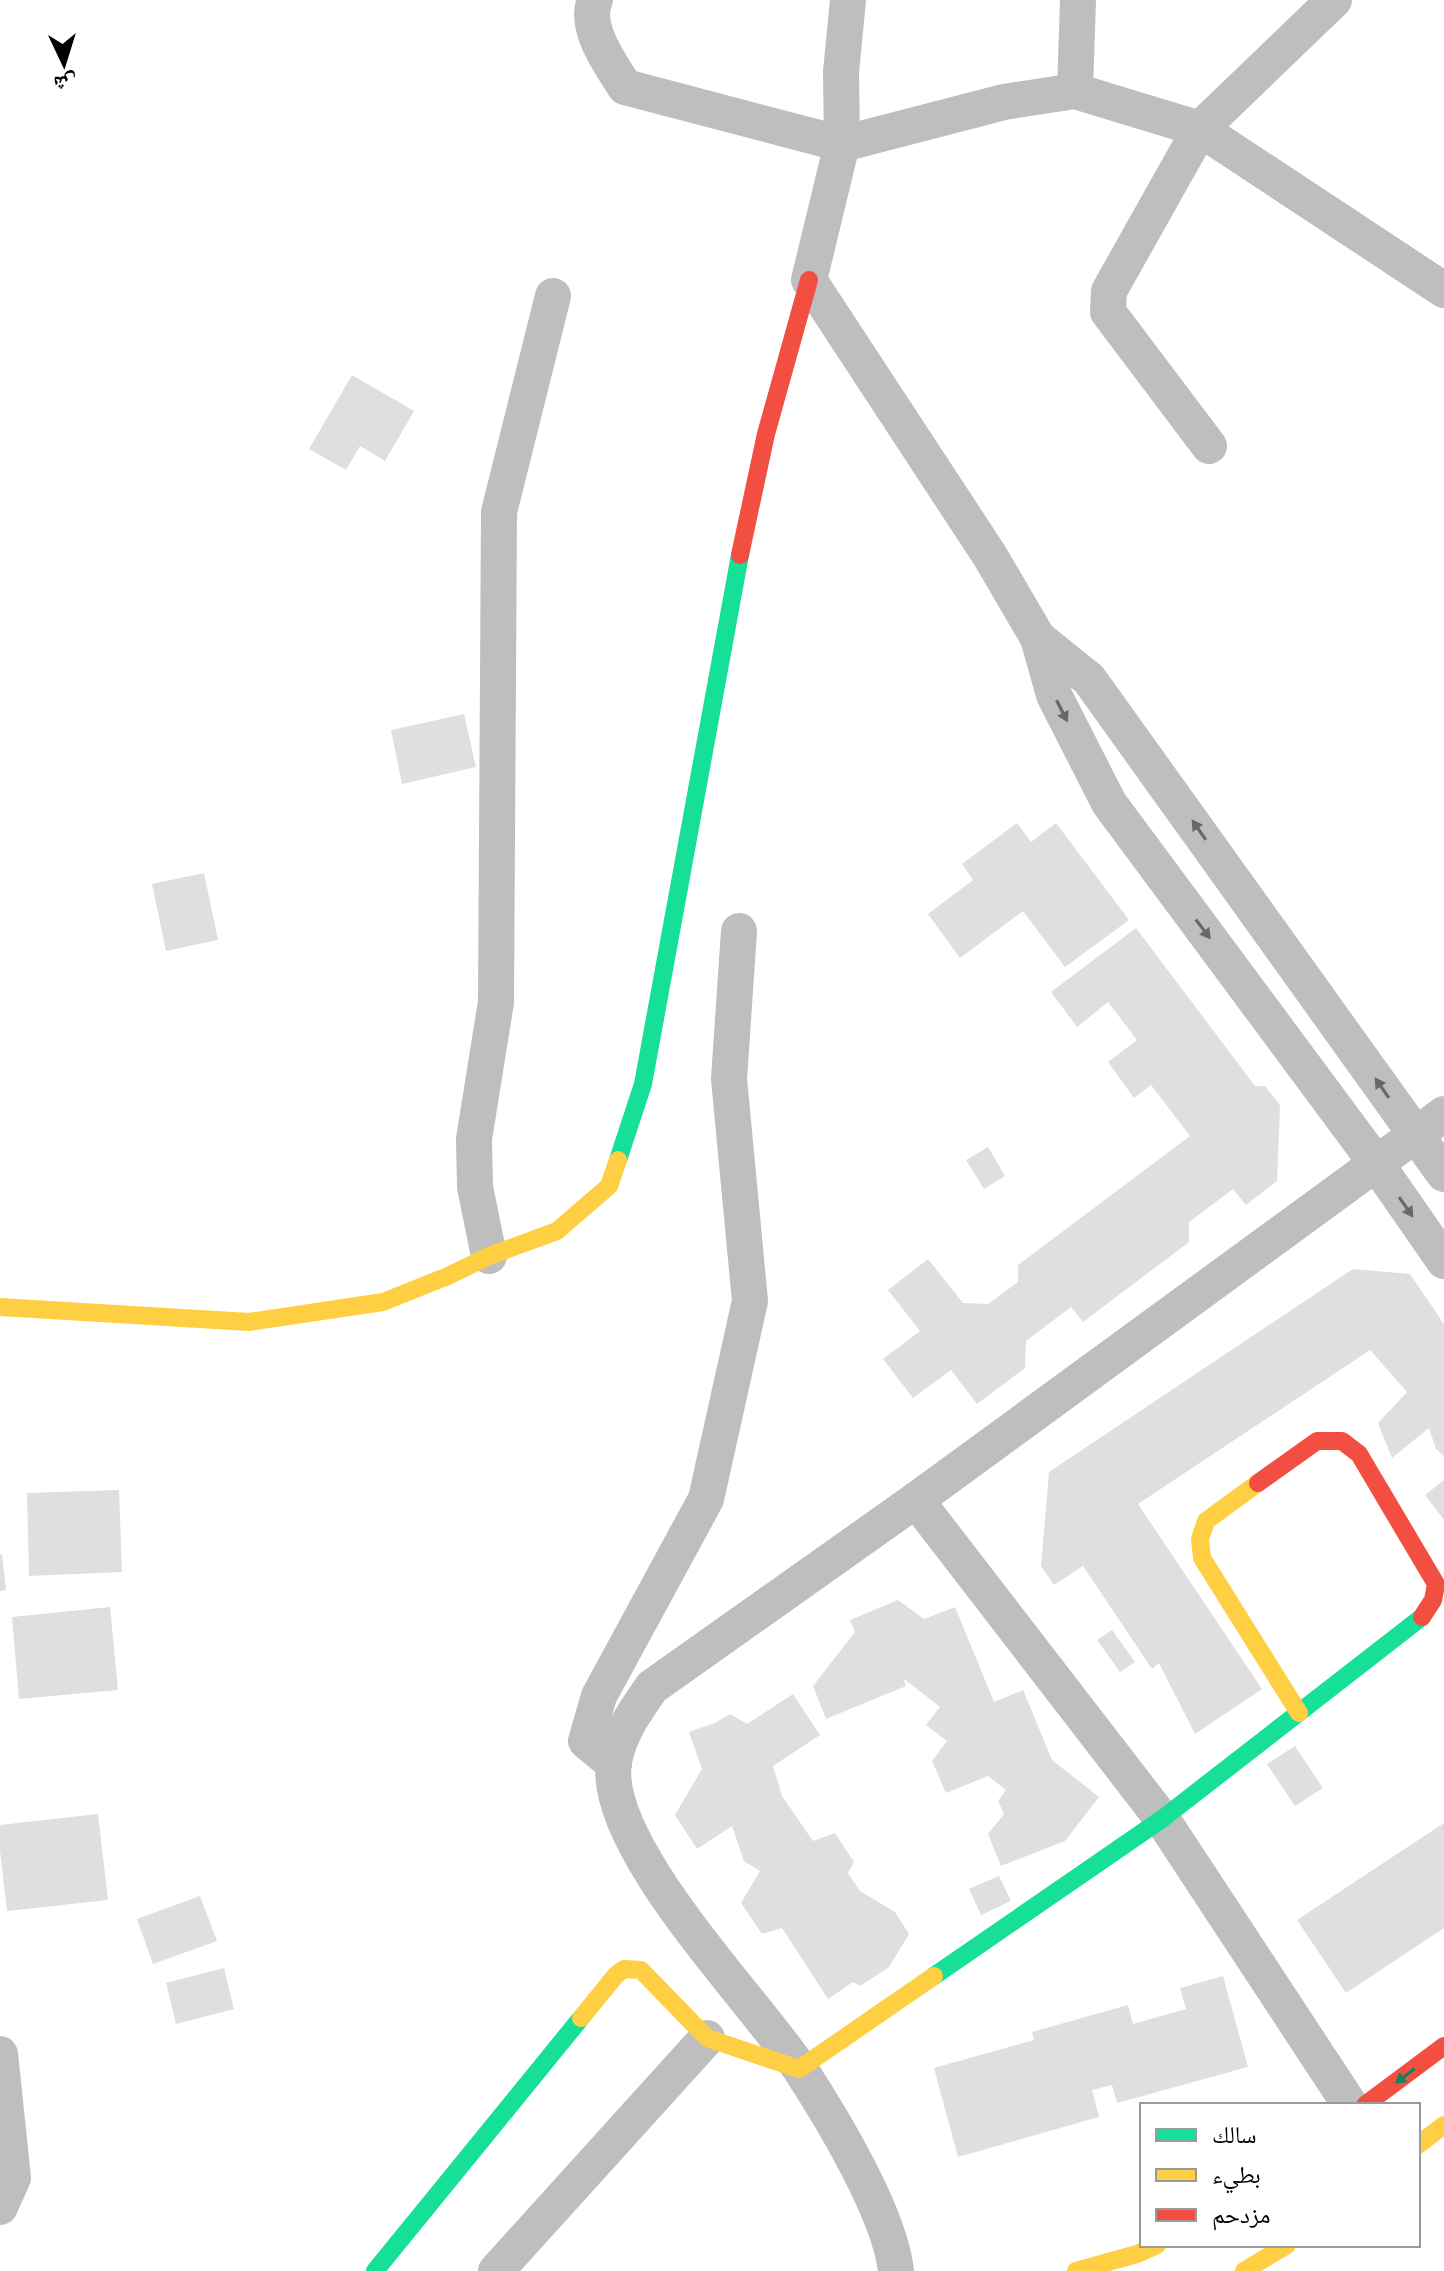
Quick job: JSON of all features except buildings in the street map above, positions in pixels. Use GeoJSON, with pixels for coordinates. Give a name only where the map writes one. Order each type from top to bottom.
{"type":"FeatureCollection","features":[{"type":"Feature","properties":{"kind":"street"},"geometry":{"type":"LineString","coordinates":[[595,0],[592,7],[599,45],[625,87],[842,144],[1004,102],[1075,91],[1200,129],[1444,290]]}},
{"type":"Feature","properties":{"kind":"street"},"geometry":{"type":"LineString","coordinates":[[0,1307],[249,1322],[383,1302],[489,1256],[557,1231],[609,1186],[643,1084],[729,604],[766,434],[809,280],[842,144],[841,72],[848,0]]}},
{"type":"Feature","properties":{"kind":"street"},"geometry":{"type":"LineString","coordinates":[[1075,91],[1078,0]]}},
{"type":"Feature","properties":{"kind":"street"},"geometry":{"type":"LineString","coordinates":[[1209,446],[1108,312],[1109,291],[1200,129],[1334,0]]}},
{"type":"Feature","properties":{"kind":"street"},"geometry":{"type":"LineString","coordinates":[[809,280],[990,556],[1038,638],[1054,695],[1109,803],[1376,1163],[1444,1261]]}},
{"type":"Feature","properties":{"kind":"street"},"geometry":{"type":"LineString","coordinates":[[489,1256],[475,1187],[474,1139],[496,1002],[499,512],[553,296]]}},
{"type":"Feature","properties":{"kind":"street"},"geometry":{"type":"LineString","coordinates":[[1038,638],[1089,679],[1430,1124],[1444,1174]]}},
{"type":"Feature","properties":{"kind":"street"},"geometry":{"type":"LineString","coordinates":[[614,1764],[586,1741],[599,1696],[706,1499],[750,1301],[729,1079],[739,931]]}},
{"type":"Feature","properties":{"kind":"street"},"geometry":{"type":"LineString","coordinates":[[896,2271],[895,2256],[863,2177],[799,2069],[670,1901],[636,1848],[619,1806],[614,1764],[625,1727],[652,1687],[916,1500],[1430,1124]]}},
{"type":"Feature","properties":{"kind":"street"},"geometry":{"type":"LineString","coordinates":[[799,2069],[1162,1819],[1299,1713],[1426,1614],[1436,1584],[1359,1454],[1342,1441],[1317,1441],[1206,1521],[1200,1539],[1202,1558],[1299,1713]]}},
{"type":"Feature","properties":{"kind":"street"},"geometry":{"type":"LineString","coordinates":[[916,1500],[1162,1819],[1349,2103]]}},
{"type":"Feature","properties":{"kind":"street"},"geometry":{"type":"LineString","coordinates":[[375,2271],[624,1969],[641,1970],[707,2038],[799,2069]]}},
{"type":"Feature","properties":{"kind":"street"},"geometry":{"type":"LineString","coordinates":[[496,2271],[707,2038]]}},
{"type":"Feature","properties":{"kind":"street"},"geometry":{"type":"LineString","coordinates":[[1368,2103],[1444,2046]]}},
{"type":"Feature","properties":{"kind":"street"},"geometry":{"type":"LineString","coordinates":[[0,2054],[13,2178],[0,2207]]}},
{"type":"Feature","properties":{"kind":"street"},"geometry":{"type":"LineString","coordinates":[[1420,2143],[1444,2125]]}},
{"type":"Feature","properties":{"kind":"street"},"geometry":{"type":"LineString","coordinates":[[1076,2271],[1153,2247]]}},
{"type":"Feature","properties":{"kind":"street"},"geometry":{"type":"LineString","coordinates":[[1244,2271],[1284,2247]]}},
{"type":"Feature","properties":{"kind":"traffic: fast"},"geometry":{"type":"LineString","coordinates":[[618,1160],[643,1084],[740,555]]}},
{"type":"Feature","properties":{"kind":"traffic: fast"},"geometry":{"type":"LineString","coordinates":[[934,1976],[1162,1819],[1422,1617]]}},
{"type":"Feature","properties":{"kind":"traffic: fast"},"geometry":{"type":"LineString","coordinates":[[375,2271],[581,2018]]}},
{"type":"Feature","properties":{"kind":"traffic: slow"},"geometry":{"type":"LineString","coordinates":[[0,1307],[249,1322],[383,1302],[489,1256],[557,1231],[609,1186],[618,1160]]}},
{"type":"Feature","properties":{"kind":"traffic: slow"},"geometry":{"type":"LineString","coordinates":[[1258,1483],[1206,1521],[1200,1539],[1202,1558],[1299,1713]]}},
{"type":"Feature","properties":{"kind":"traffic: slow"},"geometry":{"type":"LineString","coordinates":[[581,2018],[616,1975],[624,1969],[641,1970],[707,2038],[799,2069],[934,1976]]}},
{"type":"Feature","properties":{"kind":"traffic: slow"},"geometry":{"type":"LineString","coordinates":[[1420,2143],[1444,2125]]}},
{"type":"Feature","properties":{"kind":"traffic: slow"},"geometry":{"type":"LineString","coordinates":[[1076,2271],[1153,2247]]}},
{"type":"Feature","properties":{"kind":"traffic: slow"},"geometry":{"type":"LineString","coordinates":[[1244,2271],[1284,2247]]}},
{"type":"Feature","properties":{"kind":"traffic: jam"},"geometry":{"type":"LineString","coordinates":[[740,555],[766,434],[809,280]]}},
{"type":"Feature","properties":{"kind":"traffic: jam"},"geometry":{"type":"LineString","coordinates":[[1258,1483],[1317,1441],[1342,1441],[1359,1454],[1436,1584],[1433,1600],[1422,1617]]}},
{"type":"Feature","properties":{"kind":"traffic: jam"},"geometry":{"type":"LineString","coordinates":[[1368,2103],[1444,2046]]}}]}
